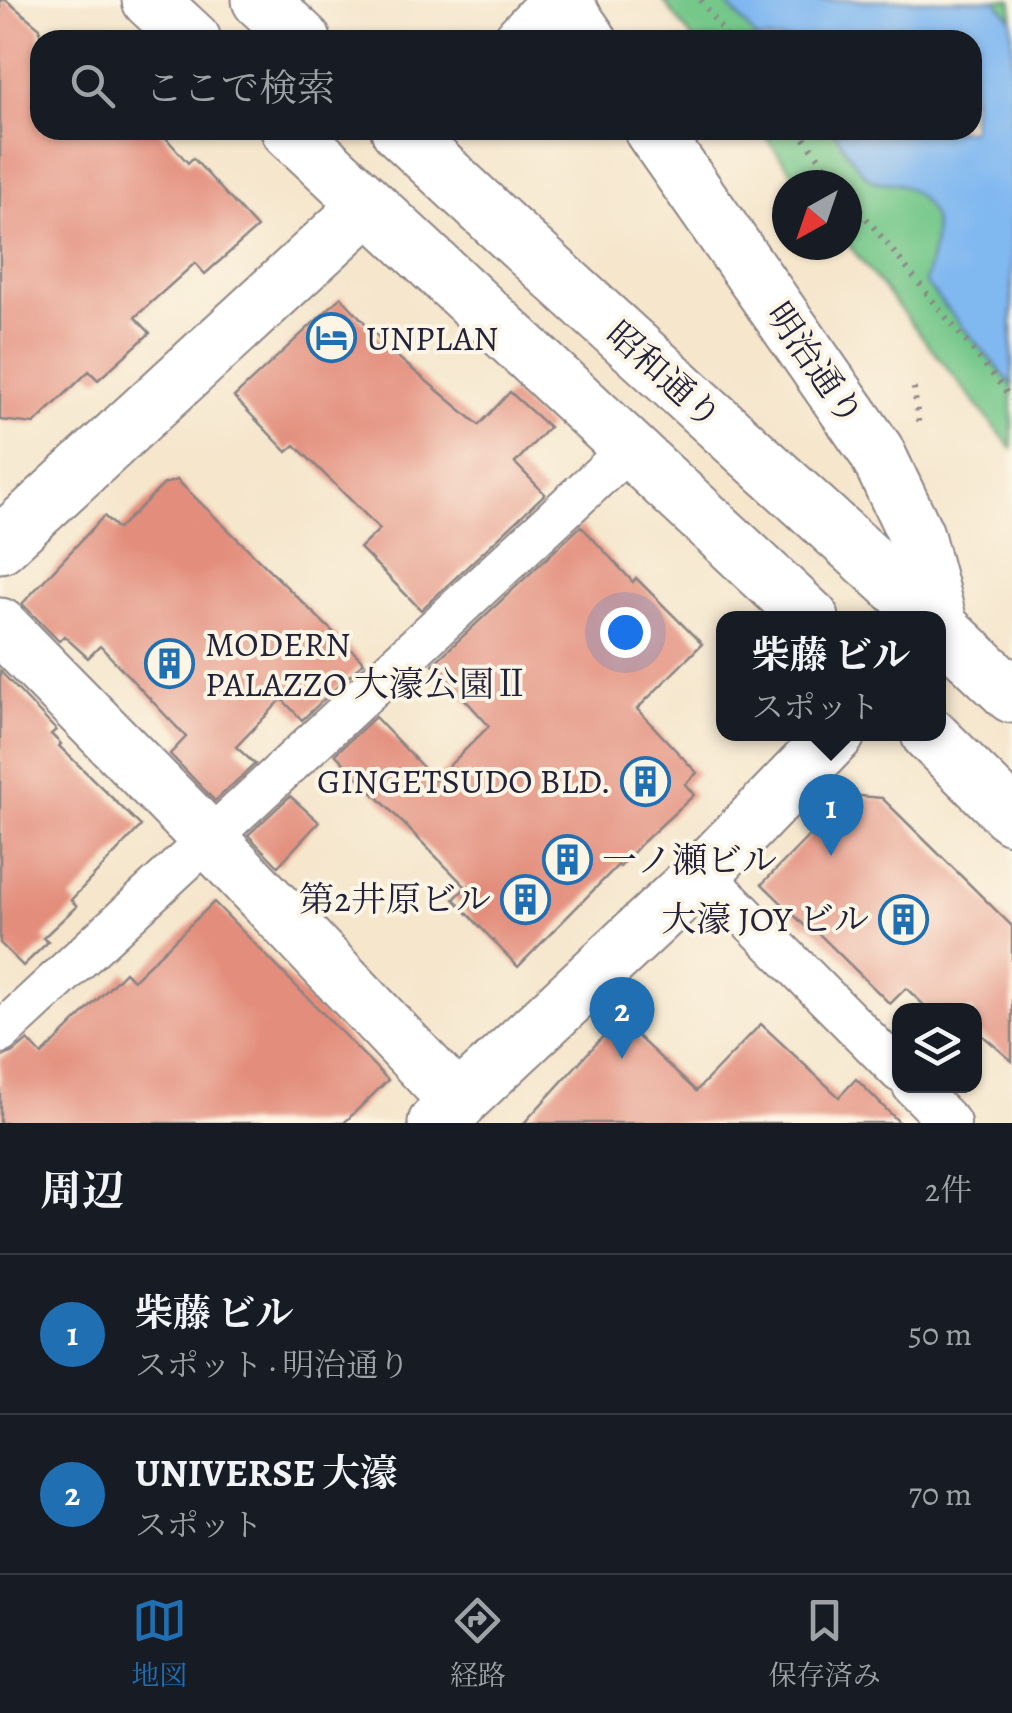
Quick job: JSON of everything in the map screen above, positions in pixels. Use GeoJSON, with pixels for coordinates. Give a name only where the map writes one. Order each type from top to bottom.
{"type":"FeatureCollection","features":[{"type":"Feature","properties":{"kind":"street"},"geometry":{"type":"LineString","coordinates":[[150,0],[182,30]]}},
{"type":"Feature","properties":{"kind":"street"},"geometry":{"type":"LineString","coordinates":[[260,0],[292,30]]}},
{"type":"Feature","properties":{"kind":"street"},"geometry":{"type":"LineString","coordinates":[[532,30],[561,0],[582,30]]}},
{"type":"Feature","properties":{"kind":"street"},"geometry":{"type":"LineString","coordinates":[[300,140],[804,611]]}},
{"type":"Feature","properties":{"kind":"street","name":"昭和通り"},"geometry":{"type":"LineString","coordinates":[[421,140],[505,230],[925,611]]}},
{"type":"Feature","properties":{"kind":"street","name":"明治通り"},"geometry":{"type":"LineString","coordinates":[[659,140],[876,451],[916,534],[935,611]]}},
{"type":"Feature","properties":{"kind":"street"},"geometry":{"type":"LineString","coordinates":[[0,545],[369,206]]}},
{"type":"Feature","properties":{"kind":"street"},"geometry":{"type":"LineString","coordinates":[[0,1032],[630,448]]}},
{"type":"Feature","properties":{"kind":"street"},"geometry":{"type":"LineString","coordinates":[[0,626],[209,839],[448,1113],[702,873],[830,741]]}},
{"type":"Feature","properties":{"kind":"street"},"geometry":{"type":"LineString","coordinates":[[946,631],[1012,695]]}},
{"type":"Feature","properties":{"kind":"street"},"geometry":{"type":"LineString","coordinates":[[935,741],[1012,816]]}},
{"type":"Feature","properties":{"kind":"street"},"geometry":{"type":"LineString","coordinates":[[702,873],[892,1064]]}},
{"type":"Feature","properties":{"kind":"street"},"geometry":{"type":"LineString","coordinates":[[920,1093],[950,1123]]}},
{"type":"Feature","properties":{"kind":"path"},"geometry":{"type":"LineString","coordinates":[[700,0],[722,30]]}},
{"type":"Feature","properties":{"kind":"path"},"geometry":{"type":"LineString","coordinates":[[806,140],[828,170]]}},
{"type":"Feature","properties":{"kind":"path"},"geometry":{"type":"LineString","coordinates":[[862,213],[1012,400]]}},
{"type":"Feature","properties":{"kind":"green space"},"geometry":{"type":"Polygon","coordinates":[[[663,0],[1012,0],[1012,449],[861,260],[862,170],[791,170],[768,140],[982,140],[982,30],[686,30],[663,0]]]}},
{"type":"Feature","properties":{"kind":"water"},"geometry":{"type":"Polygon","coordinates":[[[724,0],[995,0],[1012,19],[1012,385],[925,283],[934,241],[927,206],[903,186],[867,176],[840,140],[982,140],[982,30],[750,30],[724,0]]]}},
{"type":"Feature","properties":{"kind":"building"},"geometry":{"type":"Polygon","coordinates":[[[0,0],[6,0],[40,28],[30,30],[30,140],[168,140],[188,163],[193,158],[257,228],[205,274],[195,263],[135,317],[150,333],[98,380],[89,371],[34,424],[0,420],[0,0]]]}},
{"type":"Feature","properties":{"kind":"building"},"geometry":{"type":"Polygon","coordinates":[[[341,297],[393,353],[479,425],[510,392],[549,427],[515,463],[545,494],[421,610],[360,548],[380,529],[295,445],[287,452],[234,397],[341,297]]]}},
{"type":"Feature","properties":{"kind":"building"},"geometry":{"type":"Polygon","coordinates":[[[177,480],[364,662],[302,720],[282,699],[236,747],[255,764],[215,801],[170,754],[186,737],[100,646],[88,658],[64,636],[59,641],[22,604],[104,516],[118,529],[164,484],[177,480]]]}},
{"type":"Feature","properties":{"kind":"building"},"geometry":{"type":"Polygon","coordinates":[[[581,526],[633,582],[636,578],[702,644],[637,709],[697,773],[685,784],[694,795],[618,865],[518,967],[454,899],[466,887],[335,754],[375,717],[435,780],[489,726],[433,664],[581,526]]]}},
{"type":"Feature","properties":{"kind":"building"},"geometry":{"type":"Polygon","coordinates":[[[0,671],[56,730],[51,734],[59,746],[141,826],[71,900],[77,906],[43,938],[48,942],[23,966],[0,943],[0,671]]]}},
{"type":"Feature","properties":{"kind":"building"},"geometry":{"type":"Polygon","coordinates":[[[849,795],[882,798],[1012,926],[1012,1061],[982,1035],[982,1003],[922,1003],[906,988],[890,1004],[808,923],[805,926],[762,884],[849,795]]]}},
{"type":"Feature","properties":{"kind":"building"},"geometry":{"type":"Polygon","coordinates":[[[290,796],[319,822],[278,866],[248,835],[290,796]]]}},
{"type":"Feature","properties":{"kind":"building"},"geometry":{"type":"Polygon","coordinates":[[[214,902],[388,1080],[344,1123],[0,1123],[0,1058],[28,1040],[42,1055],[125,972],[133,980],[214,902]]]}},
{"type":"Feature","properties":{"kind":"building"},"geometry":{"type":"Polygon","coordinates":[[[619,1019],[696,1091],[761,1024],[839,1097],[856,1079],[900,1123],[524,1123],[619,1019]]]}},
{"type":"Feature","properties":{"kind":"place","name":"UNPLAN"},"geometry":{"type":"Point","coordinates":[331,338]}},
{"type":"Feature","properties":{"kind":"place","name":"MODERN PALAZZO 大濠公園Ⅱ"},"geometry":{"type":"Point","coordinates":[170,664]}},
{"type":"Feature","properties":{"kind":"place","name":"GINGETSUDO BLD."},"geometry":{"type":"Point","coordinates":[646,781]}},
{"type":"Feature","properties":{"kind":"place","name":"柴藤 ビル"},"geometry":{"type":"Point","coordinates":[831,856]}},
{"type":"Feature","properties":{"kind":"place","name":"一ノ瀬ビル"},"geometry":{"type":"Point","coordinates":[567,860]}},
{"type":"Feature","properties":{"kind":"place","name":"第2井原ビル"},"geometry":{"type":"Point","coordinates":[526,899]}},
{"type":"Feature","properties":{"kind":"place","name":"大濠 JOY ビル"},"geometry":{"type":"Point","coordinates":[904,919]}},
{"type":"Feature","properties":{"kind":"place","name":"UNIVERSE 大濠"},"geometry":{"type":"Point","coordinates":[622,1059]}}]}
